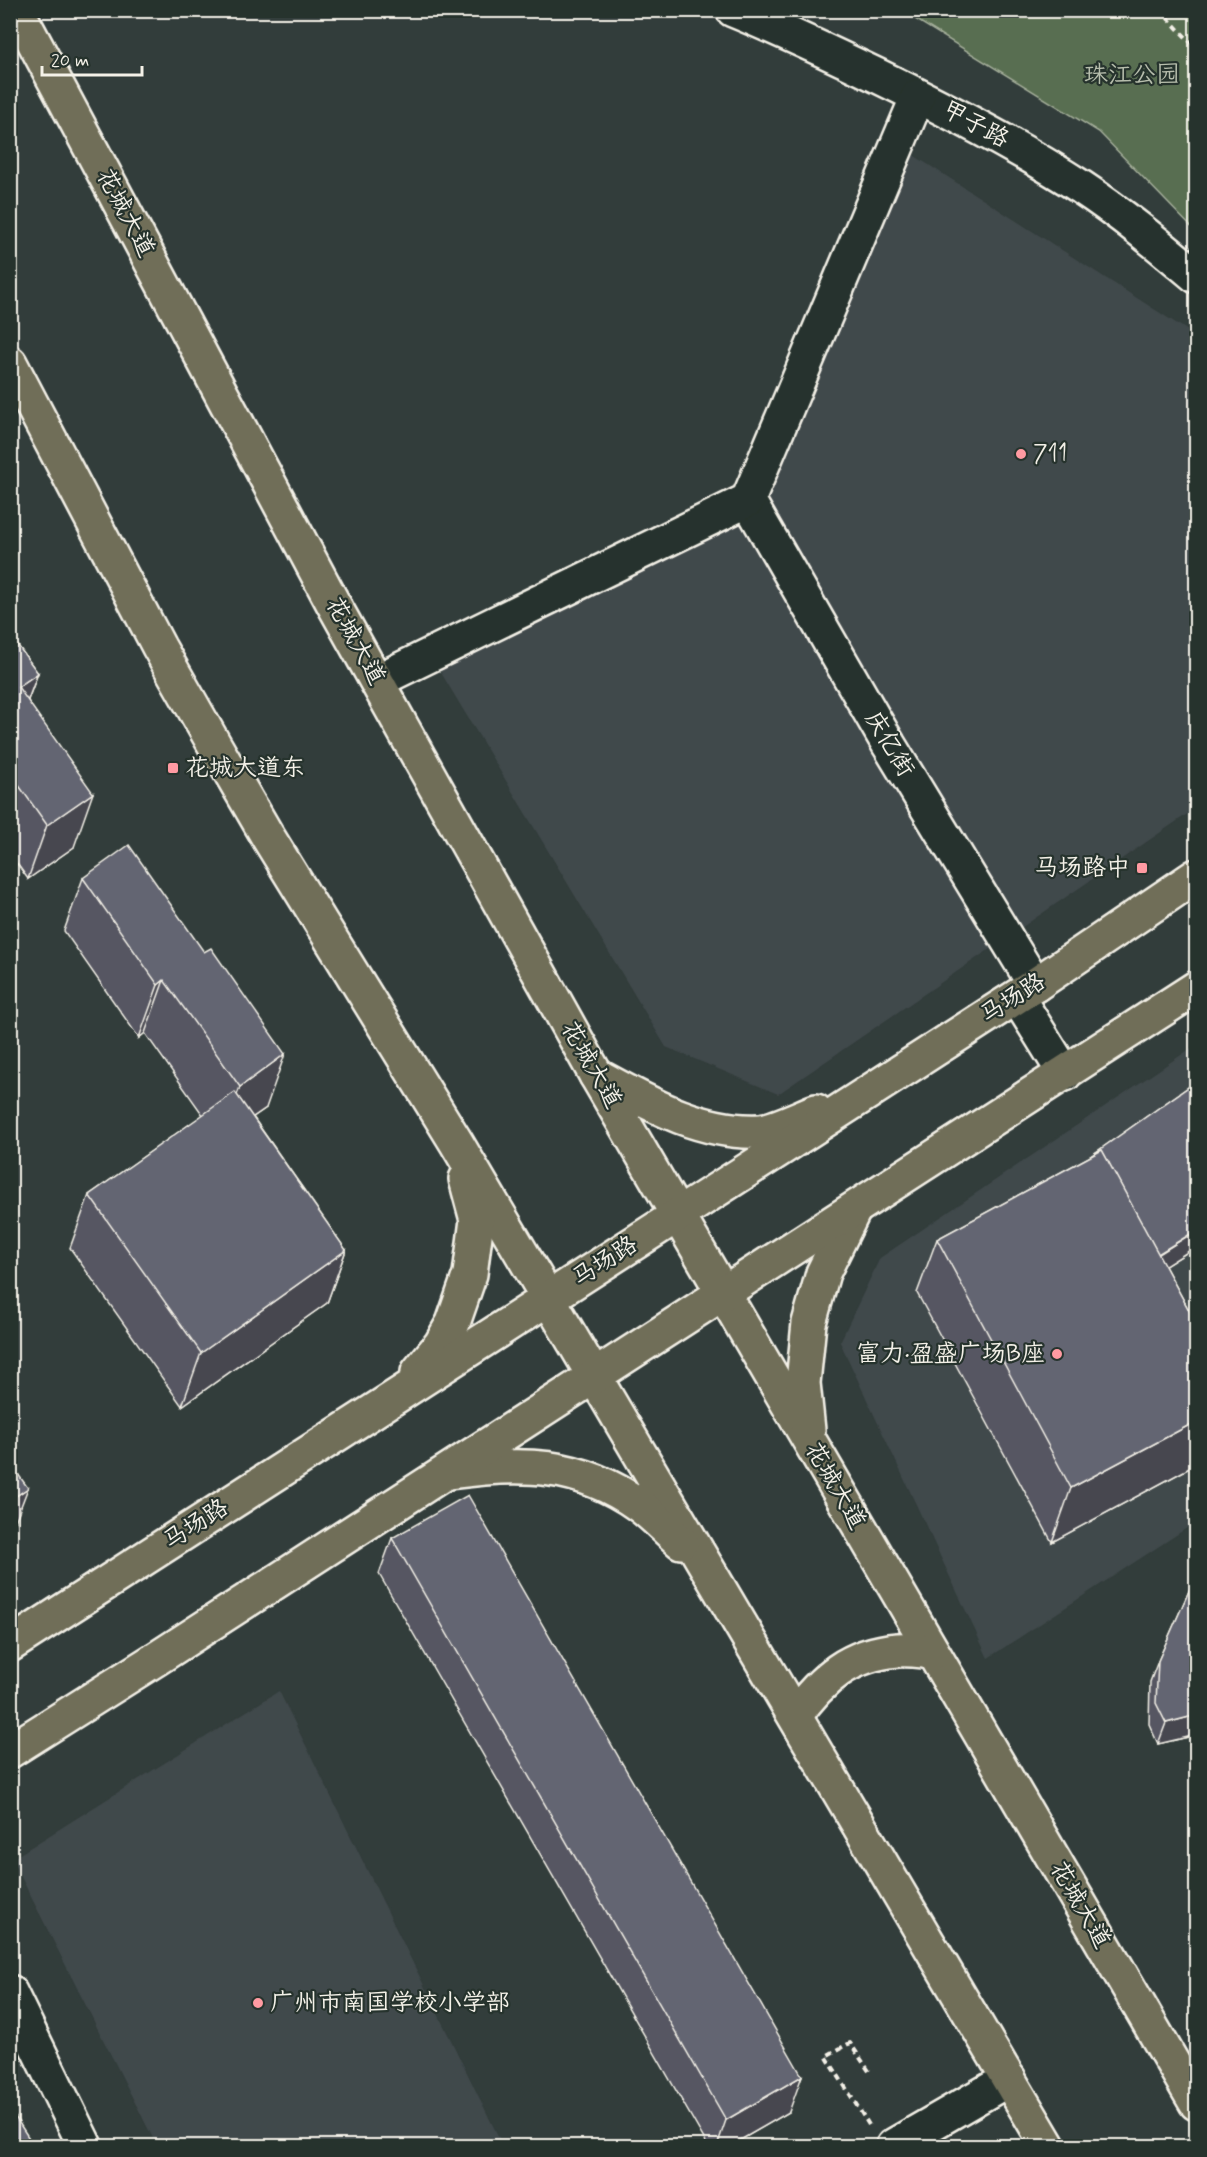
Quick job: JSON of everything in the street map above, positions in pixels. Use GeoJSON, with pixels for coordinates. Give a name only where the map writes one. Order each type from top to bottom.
{"type":"FeatureCollection","features":[{"type":"Feature","properties":{"kind":"main road","name":"花城大道"},"geometry":{"type":"LineString","coordinates":[[17,10],[340,615],[596,1075],[1197,2103]]}},
{"type":"Feature","properties":{"kind":"main road"},"geometry":{"type":"LineString","coordinates":[[10,363],[159,647],[268,837],[456,1142],[1048,2146]]}},
{"type":"Feature","properties":{"kind":"main road","name":"马场路"},"geometry":{"type":"LineString","coordinates":[[10,1645],[874,1090],[1197,876]]}},
{"type":"Feature","properties":{"kind":"main road"},"geometry":{"type":"LineString","coordinates":[[10,1751],[1197,988]]}},
{"type":"Feature","properties":{"kind":"main road"},"geometry":{"type":"LineString","coordinates":[[596,1075],[658,1109],[721,1129],[762,1131],[874,1090]]}},
{"type":"Feature","properties":{"kind":"main road"},"geometry":{"type":"LineString","coordinates":[[394,1397],[441,1344],[453,1323],[470,1274],[477,1220],[456,1142]]}},
{"type":"Feature","properties":{"kind":"main road"},"geometry":{"type":"LineString","coordinates":[[809,1441],[803,1383],[809,1323],[823,1273],[854,1210]]}},
{"type":"Feature","properties":{"kind":"main road"},"geometry":{"type":"LineString","coordinates":[[441,1474],[510,1466],[552,1468],[595,1480],[639,1505],[704,1562]]}},
{"type":"Feature","properties":{"kind":"main road"},"geometry":{"type":"LineString","coordinates":[[795,1716],[810,1694],[829,1675],[857,1659],[898,1650],[932,1652]]}},
{"type":"Feature","properties":{"kind":"street","name":"甲子路"},"geometry":{"type":"LineString","coordinates":[[733,10],[790,33],[990,132],[1083,188],[1197,276]]}},
{"type":"Feature","properties":{"kind":"street"},"geometry":{"type":"LineString","coordinates":[[380,680],[748,500],[918,96]]}},
{"type":"Feature","properties":{"kind":"street","name":"庆亿街"},"geometry":{"type":"LineString","coordinates":[[748,500],[890,745],[1026,991],[1065,1074]]}},
{"type":"Feature","properties":{"kind":"street"},"geometry":{"type":"LineString","coordinates":[[10,1992],[85,2146]]}},
{"type":"Feature","properties":{"kind":"street"},"geometry":{"type":"LineString","coordinates":[[881,2136],[1009,2079]]}},
{"type":"Feature","properties":{"kind":"path"},"geometry":{"type":"LineString","coordinates":[[1160,10],[1197,48]]}},
{"type":"Feature","properties":{"kind":"path"},"geometry":{"type":"LineString","coordinates":[[871,2074],[850,2043],[826,2056],[881,2136]]}},
{"type":"Feature","properties":{"kind":"shaded area"},"geometry":{"type":"Polygon","coordinates":[[[896,144],[1193,334],[1196,339],[1196,808],[778,1094],[666,1047],[431,656],[748,500],[896,144]]]}},
{"type":"Feature","properties":{"kind":"shaded area"},"geometry":{"type":"Polygon","coordinates":[[[1196,1045],[1196,1522],[988,1658],[840,1342],[880,1258],[1196,1045]]]}},
{"type":"Feature","properties":{"kind":"shaded area","name":"广州市南国学校小学部"},"geometry":{"type":"Polygon","coordinates":[[[279,1691],[503,2146],[157,2146],[12,1859],[279,1691]]]}},
{"type":"Feature","properties":{"kind":"green space","name":"珠江公园"},"geometry":{"type":"Polygon","coordinates":[[[902,11],[1196,11],[1196,232],[1099,132],[902,11]]]}},
{"type":"Feature","properties":{"kind":"building"},"geometry":{"type":"Polygon","coordinates":[[[10,635],[38,673],[18,687],[93,793],[47,825],[10,773],[10,635]]]}},
{"type":"Feature","properties":{"kind":"building"},"geometry":{"type":"Polygon","coordinates":[[[129,845],[204,952],[211,948],[285,1054],[240,1087],[164,980],[158,985],[83,878],[129,845]]]}},
{"type":"Feature","properties":{"kind":"building"},"geometry":{"type":"Polygon","coordinates":[[[1197,1081],[1197,1230],[1158,1254],[1102,1150],[1089,1157],[1197,1081]]]}},
{"type":"Feature","properties":{"kind":"building"},"geometry":{"type":"Polygon","coordinates":[[[235,1092],[346,1250],[201,1353],[89,1195],[235,1092]]]}},
{"type":"Feature","properties":{"kind":"building","name":"富力·盈盛广场B座"},"geometry":{"type":"Polygon","coordinates":[[[1102,1150],[1197,1325],[1197,1421],[1071,1488],[937,1239],[1102,1150]]]}},
{"type":"Feature","properties":{"kind":"building"},"geometry":{"type":"Polygon","coordinates":[[[10,1463],[28,1488],[10,1500],[10,1463]]]}},
{"type":"Feature","properties":{"kind":"building"},"geometry":{"type":"Polygon","coordinates":[[[468,1495],[802,2076],[726,2120],[392,1538],[468,1495]]]}},
{"type":"Feature","properties":{"kind":"building"},"geometry":{"type":"Polygon","coordinates":[[[1197,1573],[1197,1715],[1166,1723],[1156,1703],[1158,1661],[1197,1573]]]}},
{"type":"Feature","properties":{"kind":"building"},"geometry":{"type":"Polygon","coordinates":[[[10,2109],[34,2146],[10,2146],[10,2109]]]}},
{"type":"Feature","properties":{"kind":"place","name":"711"},"geometry":{"type":"Point","coordinates":[1021,454]}},
{"type":"Feature","properties":{"kind":"place","name":"花城大道东"},"geometry":{"type":"Point","coordinates":[173,768]}},
{"type":"Feature","properties":{"kind":"place","name":"马场路中"},"geometry":{"type":"Point","coordinates":[1142,868]}},
{"type":"Feature","properties":{"kind":"place","name":"富力·盈盛广场B座"},"geometry":{"type":"Point","coordinates":[1057,1354]}},
{"type":"Feature","properties":{"kind":"place","name":"广州市南国学校小学部"},"geometry":{"type":"Point","coordinates":[258,2003]}}]}
